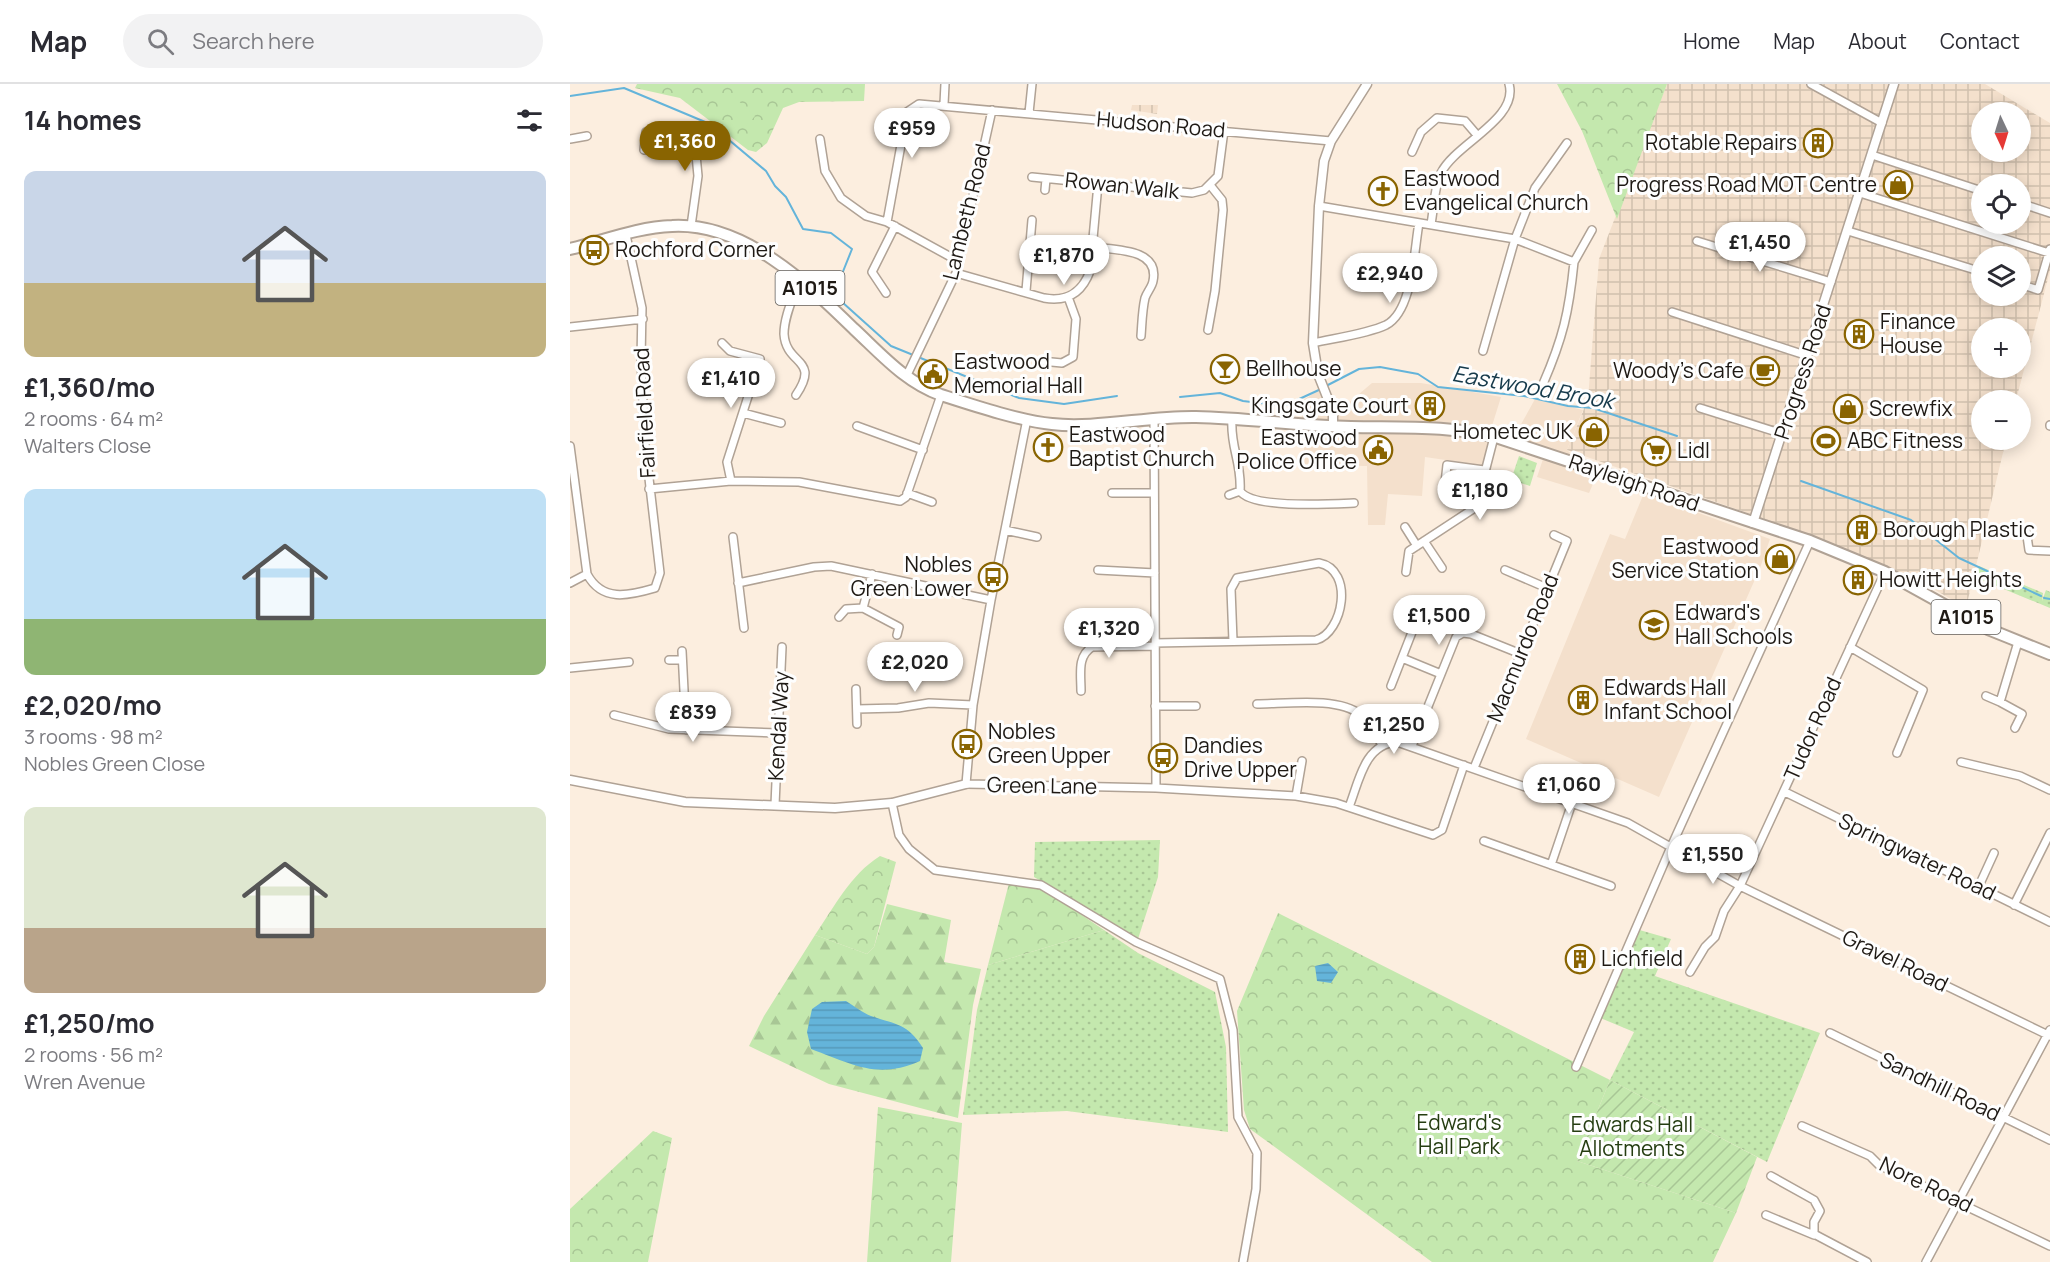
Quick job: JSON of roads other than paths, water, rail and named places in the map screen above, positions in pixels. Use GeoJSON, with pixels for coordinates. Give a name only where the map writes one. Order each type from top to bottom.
{"type":"FeatureCollection","features":[{"type":"Feature","properties":{"kind":"main road","name":"Rayleigh Road"},"geometry":{"type":"LineString","coordinates":[[570,249],[661,226],[691,226],[746,245],[799,279],[906,377],[941,395],[1028,419],[1063,425],[1154,418],[1232,419],[1332,426],[1448,428],[1494,436],[1810,541],[1885,572],[2018,642],[2050,654]]}},
{"type":"Feature","properties":{"kind":"street"},"geometry":{"type":"LineString","coordinates":[[944,104],[945,84]]}},
{"type":"Feature","properties":{"kind":"street"},"geometry":{"type":"LineString","coordinates":[[1029,113],[1032,84]]}},
{"type":"Feature","properties":{"kind":"street"},"geometry":{"type":"LineString","coordinates":[[1332,426],[1333,412],[1322,384],[1314,343],[1319,206],[1324,161],[1331,141],[1367,84]]}},
{"type":"Feature","properties":{"kind":"street"},"geometry":{"type":"LineString","coordinates":[[1431,224],[1441,172],[1507,108],[1511,92],[1509,84]]}},
{"type":"Feature","properties":{"kind":"street"},"geometry":{"type":"LineString","coordinates":[[1811,84],[1882,123]]}},
{"type":"Feature","properties":{"kind":"street","name":"Progress Road"},"geometry":{"type":"LineString","coordinates":[[1753,523],[1894,84]]}},
{"type":"Feature","properties":{"kind":"street","name":"Hudson Road"},"geometry":{"type":"LineString","coordinates":[[887,222],[908,112],[919,104],[944,104],[1331,141]]}},
{"type":"Feature","properties":{"kind":"street","name":"Lambeth Road"},"geometry":{"type":"LineString","coordinates":[[906,377],[956,273],[992,110]]}},
{"type":"Feature","properties":{"kind":"street"},"geometry":{"type":"LineString","coordinates":[[1412,152],[1421,132],[1437,118],[1465,121],[1477,135]]}},
{"type":"Feature","properties":{"kind":"street","name":"Rowan Walk"},"geometry":{"type":"LineString","coordinates":[[1032,177],[1192,193],[1210,185],[1218,176],[1224,130]]}},
{"type":"Feature","properties":{"kind":"street"},"geometry":{"type":"LineString","coordinates":[[570,139],[587,136]]}},
{"type":"Feature","properties":{"kind":"street"},"geometry":{"type":"LineString","coordinates":[[644,150],[646,136],[681,142],[696,155],[698,176],[691,226]]}},
{"type":"Feature","properties":{"kind":"street"},"geometry":{"type":"LineString","coordinates":[[820,139],[825,171],[841,198],[866,216],[887,222],[958,261]]}},
{"type":"Feature","properties":{"kind":"street"},"geometry":{"type":"LineString","coordinates":[[1483,351],[1515,238],[1535,188],[1567,144]]}},
{"type":"Feature","properties":{"kind":"street"},"geometry":{"type":"LineString","coordinates":[[1872,155],[1971,187]]}},
{"type":"Feature","properties":{"kind":"street"},"geometry":{"type":"LineString","coordinates":[[1045,190],[1046,179]]}},
{"type":"Feature","properties":{"kind":"street"},"geometry":{"type":"LineString","coordinates":[[956,273],[1058,300],[1068,297],[1086,282],[1093,248],[1098,184]]}},
{"type":"Feature","properties":{"kind":"street","name":"Rowan Walk"},"geometry":{"type":"LineString","coordinates":[[1208,330],[1215,291],[1222,210],[1222,200],[1210,185]]}},
{"type":"Feature","properties":{"kind":"street"},"geometry":{"type":"LineString","coordinates":[[1860,193],[2049,251],[2038,290],[2031,288]]}},
{"type":"Feature","properties":{"kind":"street"},"geometry":{"type":"LineString","coordinates":[[1319,206],[1515,238],[1574,262]]}},
{"type":"Feature","properties":{"kind":"street"},"geometry":{"type":"LineString","coordinates":[[2031,207],[2050,213]]}},
{"type":"Feature","properties":{"kind":"street"},"geometry":{"type":"LineString","coordinates":[[1026,291],[1027,229],[1032,220]]}},
{"type":"Feature","properties":{"kind":"street"},"geometry":{"type":"LineString","coordinates":[[1314,343],[1386,325],[1400,313],[1408,292],[1419,223]]}},
{"type":"Feature","properties":{"kind":"street"},"geometry":{"type":"LineString","coordinates":[[886,293],[872,272],[895,226]]}},
{"type":"Feature","properties":{"kind":"street"},"geometry":{"type":"LineString","coordinates":[[1543,384],[1562,340],[1569,310],[1574,262],[1592,230]]}},
{"type":"Feature","properties":{"kind":"street"},"geometry":{"type":"LineString","coordinates":[[1848,231],[1971,269]]}},
{"type":"Feature","properties":{"kind":"street","name":"Fairfield Road"},"geometry":{"type":"LineString","coordinates":[[587,574],[596,587],[607,594],[652,589],[658,585],[660,573],[649,489],[640,360],[643,319],[626,235]]}},
{"type":"Feature","properties":{"kind":"street"},"geometry":{"type":"LineString","coordinates":[[1696,241],[1831,282]]}},
{"type":"Feature","properties":{"kind":"street"},"geometry":{"type":"LineString","coordinates":[[1093,248],[1133,251],[1146,258],[1153,269],[1153,283],[1145,296],[1141,336]]}},
{"type":"Feature","properties":{"kind":"street"},"geometry":{"type":"LineString","coordinates":[[796,395],[806,375],[789,351],[784,334],[799,279]]}},
{"type":"Feature","properties":{"kind":"street"},"geometry":{"type":"LineString","coordinates":[[1041,361],[1062,363],[1073,357],[1076,320],[1068,297]]}},
{"type":"Feature","properties":{"kind":"street"},"geometry":{"type":"LineString","coordinates":[[1672,312],[1808,356]]}},
{"type":"Feature","properties":{"kind":"street"},"geometry":{"type":"LineString","coordinates":[[570,327],[615,320],[643,319]]}},
{"type":"Feature","properties":{"kind":"street"},"geometry":{"type":"LineString","coordinates":[[722,343],[730,351],[760,359],[728,462],[731,482]]}},
{"type":"Feature","properties":{"kind":"street"},"geometry":{"type":"LineString","coordinates":[[649,489],[731,482],[799,482],[900,501],[907,493],[941,395]]}},
{"type":"Feature","properties":{"kind":"street"},"geometry":{"type":"LineString","coordinates":[[1700,408],[1783,434]]}},
{"type":"Feature","properties":{"kind":"street"},"geometry":{"type":"LineString","coordinates":[[743,413],[781,423]]}},
{"type":"Feature","properties":{"kind":"street"},"geometry":{"type":"LineString","coordinates":[[1154,418],[1156,788]]}},
{"type":"Feature","properties":{"kind":"street"},"geometry":{"type":"LineString","coordinates":[[966,784],[972,705],[990,600],[1028,419]]}},
{"type":"Feature","properties":{"kind":"street"},"geometry":{"type":"LineString","coordinates":[[1232,419],[1231,439],[1240,467],[1240,491],[1245,496],[1261,501],[1302,504],[1354,503]]}},
{"type":"Feature","properties":{"kind":"street"},"geometry":{"type":"LineString","coordinates":[[857,426],[923,450]]}},
{"type":"Feature","properties":{"kind":"street"},"geometry":{"type":"LineString","coordinates":[[1406,572],[1408,553],[1476,507],[1494,436]]}},
{"type":"Feature","properties":{"kind":"street"},"geometry":{"type":"LineString","coordinates":[[570,446],[587,574],[570,583]]}},
{"type":"Feature","properties":{"kind":"street"},"geometry":{"type":"LineString","coordinates":[[1444,492],[1447,465],[1484,470]]}},
{"type":"Feature","properties":{"kind":"street"},"geometry":{"type":"LineString","coordinates":[[1229,495],[1240,491]]}},
{"type":"Feature","properties":{"kind":"street"},"geometry":{"type":"LineString","coordinates":[[907,493],[932,502]]}},
{"type":"Feature","properties":{"kind":"street"},"geometry":{"type":"LineString","coordinates":[[1112,494],[1154,493]]}},
{"type":"Feature","properties":{"kind":"street"},"geometry":{"type":"LineString","coordinates":[[1405,527],[1417,546]]}},
{"type":"Feature","properties":{"kind":"street"},"geometry":{"type":"LineString","coordinates":[[1005,530],[1037,537]]}},
{"type":"Feature","properties":{"kind":"street"},"geometry":{"type":"LineString","coordinates":[[2026,530],[2029,550],[2050,551]]}},
{"type":"Feature","properties":{"kind":"street","name":"Macmurdo Road"},"geometry":{"type":"LineString","coordinates":[[1474,768],[1567,541],[1554,536]]}},
{"type":"Feature","properties":{"kind":"street"},"geometry":{"type":"LineString","coordinates":[[733,537],[744,628]]}},
{"type":"Feature","properties":{"kind":"street"},"geometry":{"type":"LineString","coordinates":[[1424,541],[1442,568]]}},
{"type":"Feature","properties":{"kind":"street"},"geometry":{"type":"LineString","coordinates":[[1576,1067],[1671,847],[1810,541]]}},
{"type":"Feature","properties":{"kind":"street"},"geometry":{"type":"LineString","coordinates":[[1081,691],[1081,659],[1085,651],[1092,647],[1316,640],[1327,636],[1333,627],[1341,596],[1338,576],[1329,567],[1318,563],[1237,578],[1231,588],[1233,641]]}},
{"type":"Feature","properties":{"kind":"street"},"geometry":{"type":"LineString","coordinates":[[738,583],[814,567],[831,566],[990,600]]}},
{"type":"Feature","properties":{"kind":"street"},"geometry":{"type":"LineString","coordinates":[[1098,570],[1155,573]]}},
{"type":"Feature","properties":{"kind":"street"},"geometry":{"type":"LineString","coordinates":[[1505,570],[1547,588]]}},
{"type":"Feature","properties":{"kind":"street","name":"Tudor Road"},"geometry":{"type":"LineString","coordinates":[[1690,972],[1716,935],[1724,912],[1740,886],[1885,572]]}},
{"type":"Feature","properties":{"kind":"street"},"geometry":{"type":"LineString","coordinates":[[862,608],[872,574]]}},
{"type":"Feature","properties":{"kind":"street"},"geometry":{"type":"LineString","coordinates":[[839,617],[846,609],[862,608],[899,627],[897,634]]}},
{"type":"Feature","properties":{"kind":"street"},"geometry":{"type":"LineString","coordinates":[[1390,686],[1416,622]]}},
{"type":"Feature","properties":{"kind":"street"},"geometry":{"type":"LineString","coordinates":[[1412,746],[1454,640],[1460,634],[1471,634],[1521,654]]}},
{"type":"Feature","properties":{"kind":"street"},"geometry":{"type":"LineString","coordinates":[[2000,702],[2018,642]]}},
{"type":"Feature","properties":{"kind":"street","name":"Kendal Way"},"geometry":{"type":"LineString","coordinates":[[775,805],[782,647]]}},
{"type":"Feature","properties":{"kind":"street"},"geometry":{"type":"LineString","coordinates":[[1850,647],[1923,690],[1922,698],[1897,753]]}},
{"type":"Feature","properties":{"kind":"street"},"geometry":{"type":"LineString","coordinates":[[669,660],[682,656],[686,730]]}},
{"type":"Feature","properties":{"kind":"street"},"geometry":{"type":"LineString","coordinates":[[1402,658],[1441,674]]}},
{"type":"Feature","properties":{"kind":"street"},"geometry":{"type":"LineString","coordinates":[[570,668],[629,662]]}},
{"type":"Feature","properties":{"kind":"street"},"geometry":{"type":"LineString","coordinates":[[856,689],[857,724]]}},
{"type":"Feature","properties":{"kind":"street"},"geometry":{"type":"LineString","coordinates":[[1986,696],[2022,714],[2015,728]]}},
{"type":"Feature","properties":{"kind":"street"},"geometry":{"type":"LineString","coordinates":[[857,709],[898,708],[929,703],[972,705]]}},
{"type":"Feature","properties":{"kind":"street"},"geometry":{"type":"LineString","coordinates":[[1257,704],[1334,704],[1348,706],[1366,719],[1382,745],[1366,762],[1349,807]]}},
{"type":"Feature","properties":{"kind":"street"},"geometry":{"type":"LineString","coordinates":[[1155,706],[1196,706]]}},
{"type":"Feature","properties":{"kind":"street"},"geometry":{"type":"LineString","coordinates":[[614,715],[669,729],[778,733]]}},
{"type":"Feature","properties":{"kind":"street","name":"Gravel Road"},"geometry":{"type":"LineString","coordinates":[[1382,745],[1397,742],[1412,746],[1638,828],[1740,886],[2049,1034]]}},
{"type":"Feature","properties":{"kind":"street"},"geometry":{"type":"LineString","coordinates":[[1296,796],[1302,761]]}},
{"type":"Feature","properties":{"kind":"street"},"geometry":{"type":"LineString","coordinates":[[1961,762],[2020,776],[2050,790]]}},
{"type":"Feature","properties":{"kind":"street","name":"Green Lane"},"geometry":{"type":"LineString","coordinates":[[570,780],[686,802],[835,808],[892,803],[966,784],[1156,788],[1296,796],[1325,800],[1436,834],[1443,826],[1464,765]]}},
{"type":"Feature","properties":{"kind":"street","name":"Springwater Road"},"geometry":{"type":"LineString","coordinates":[[1785,792],[2050,922]]}},
{"type":"Feature","properties":{"kind":"street"},"geometry":{"type":"LineString","coordinates":[[892,803],[899,835],[909,849],[935,870],[1041,885],[1136,942],[1220,979],[1233,1030],[1238,1118],[1257,1153],[1256,1189],[1243,1262]]}},
{"type":"Feature","properties":{"kind":"street"},"geometry":{"type":"LineString","coordinates":[[1551,865],[1572,804]]}},
{"type":"Feature","properties":{"kind":"street"},"geometry":{"type":"LineString","coordinates":[[2014,905],[2050,833]]}},
{"type":"Feature","properties":{"kind":"street"},"geometry":{"type":"LineString","coordinates":[[1484,841],[1611,886]]}},
{"type":"Feature","properties":{"kind":"street"},"geometry":{"type":"LineString","coordinates":[[1978,888],[1994,853]]}},
{"type":"Feature","properties":{"kind":"street","name":"Sandhill Road"},"geometry":{"type":"LineString","coordinates":[[1830,1033],[2050,1140]]}},
{"type":"Feature","properties":{"kind":"street"},"geometry":{"type":"LineString","coordinates":[[1926,1262],[2049,1034]]}},
{"type":"Feature","properties":{"kind":"street","name":"Nore Road"},"geometry":{"type":"LineString","coordinates":[[1802,1126],[1870,1156],[1880,1165],[2050,1246]]}},
{"type":"Feature","properties":{"kind":"street"},"geometry":{"type":"LineString","coordinates":[[1772,1176],[1814,1200],[1820,1211],[1814,1222],[1815,1235]]}},
{"type":"Feature","properties":{"kind":"street"},"geometry":{"type":"LineString","coordinates":[[1766,1215],[1815,1235],[1867,1262]]}},
{"type":"Feature","properties":{"kind":"water"},"geometry":{"type":"Polygon","coordinates":[[[1328,963],[1338,972],[1331,983],[1317,981],[1315,966],[1328,963]]]}},
{"type":"Feature","properties":{"kind":"water"},"geometry":{"type":"Polygon","coordinates":[[[846,1001],[868,1015],[895,1023],[906,1029],[923,1048],[920,1061],[905,1067],[877,1070],[852,1064],[811,1049],[807,1032],[812,1009],[822,1002],[846,1001]]]}},
{"type":"Feature","properties":{"kind":"waterway","name":"Eastwood Brook"},"geometry":{"type":"LineString","coordinates":[[570,96],[624,88],[710,124],[766,171],[775,186],[786,197],[803,229],[831,233],[852,249],[840,279],[842,302],[891,346],[1019,398],[1064,404],[1117,396]]}},
{"type":"Feature","properties":{"kind":"waterway","name":"Eastwood Brook"},"geometry":{"type":"LineString","coordinates":[[1326,386],[1359,369],[1380,367],[1418,374],[1438,387],[1524,396],[1568,406],[1593,408],[1677,436]]}},
{"type":"Feature","properties":{"kind":"waterway","name":"Eastwood Brook"},"geometry":{"type":"LineString","coordinates":[[1180,397],[1220,393],[1243,401],[1284,406],[1321,389]]}},
{"type":"Feature","properties":{"kind":"waterway","name":"Eastwood Brook"},"geometry":{"type":"LineString","coordinates":[[1801,481],[1911,520],[1959,558],[2041,596]]}},
{"type":"Feature","properties":{"kind":"waterway","name":"Eastwood Brook"},"geometry":{"type":"LineString","coordinates":[[2044,598],[2050,599]]}},
{"type":"Feature","properties":{"kind":"place","name":"Rotable Repairs"},"geometry":{"type":"Point","coordinates":[1818,143]}},
{"type":"Feature","properties":{"kind":"place","name":"Progress Road MOT Centre"},"geometry":{"type":"Point","coordinates":[1898,185]}},
{"type":"Feature","properties":{"kind":"place","name":"Eastwood Evangelical Church"},"geometry":{"type":"Point","coordinates":[1383,191]}},
{"type":"Feature","properties":{"kind":"place","name":"Rochford Corner"},"geometry":{"type":"Point","coordinates":[594,250]}},
{"type":"Feature","properties":{"kind":"place","name":"Finance House"},"geometry":{"type":"Point","coordinates":[1859,334]}},
{"type":"Feature","properties":{"kind":"place","name":"Bellhouse"},"geometry":{"type":"Point","coordinates":[1225,369]}},
{"type":"Feature","properties":{"kind":"place","name":"Woody's Cafe"},"geometry":{"type":"Point","coordinates":[1765,371]}},
{"type":"Feature","properties":{"kind":"place","name":"Eastwood Memorial Hall"},"geometry":{"type":"Point","coordinates":[933,374]}},
{"type":"Feature","properties":{"kind":"place","name":"Kingsgate Court"},"geometry":{"type":"Point","coordinates":[1430,406]}},
{"type":"Feature","properties":{"kind":"place","name":"Screwfix"},"geometry":{"type":"Point","coordinates":[1848,409]}},
{"type":"Feature","properties":{"kind":"place","name":"Hometec UK"},"geometry":{"type":"Point","coordinates":[1594,432]}},
{"type":"Feature","properties":{"kind":"place","name":"ABC Fitness"},"geometry":{"type":"Point","coordinates":[1826,441]}},
{"type":"Feature","properties":{"kind":"place","name":"Eastwood Baptist Church"},"geometry":{"type":"Point","coordinates":[1048,447]}},
{"type":"Feature","properties":{"kind":"place","name":"Eastwood Police Office"},"geometry":{"type":"Point","coordinates":[1378,450]}},
{"type":"Feature","properties":{"kind":"place","name":"Lidl"},"geometry":{"type":"Point","coordinates":[1656,451]}},
{"type":"Feature","properties":{"kind":"place","name":"Borough Plastic"},"geometry":{"type":"Point","coordinates":[1862,530]}},
{"type":"Feature","properties":{"kind":"place","name":"Eastwood Service Station"},"geometry":{"type":"Point","coordinates":[1780,559]}},
{"type":"Feature","properties":{"kind":"place","name":"Nobles Green Lower"},"geometry":{"type":"Point","coordinates":[993,577]}},
{"type":"Feature","properties":{"kind":"place","name":"Howitt Heights"},"geometry":{"type":"Point","coordinates":[1858,580]}},
{"type":"Feature","properties":{"kind":"place","name":"Edward's Hall Schools"},"geometry":{"type":"Point","coordinates":[1654,625]}},
{"type":"Feature","properties":{"kind":"place","name":"Edwards Hall Infant School"},"geometry":{"type":"Point","coordinates":[1583,700]}},
{"type":"Feature","properties":{"kind":"place","name":"Nobles Green Upper"},"geometry":{"type":"Point","coordinates":[967,744]}},
{"type":"Feature","properties":{"kind":"place","name":"Dandies Drive Upper"},"geometry":{"type":"Point","coordinates":[1163,758]}},
{"type":"Feature","properties":{"kind":"place","name":"Lichfield"},"geometry":{"type":"Point","coordinates":[1580,959]}},
{"type":"Feature","properties":{"kind":"park label","name":"Edward's Hall Park"},"geometry":{"type":"Point","coordinates":[1459,1135]}},
{"type":"Feature","properties":{"kind":"park label","name":"Edwards Hall Allotments"},"geometry":{"type":"Point","coordinates":[1632,1137]}}]}
